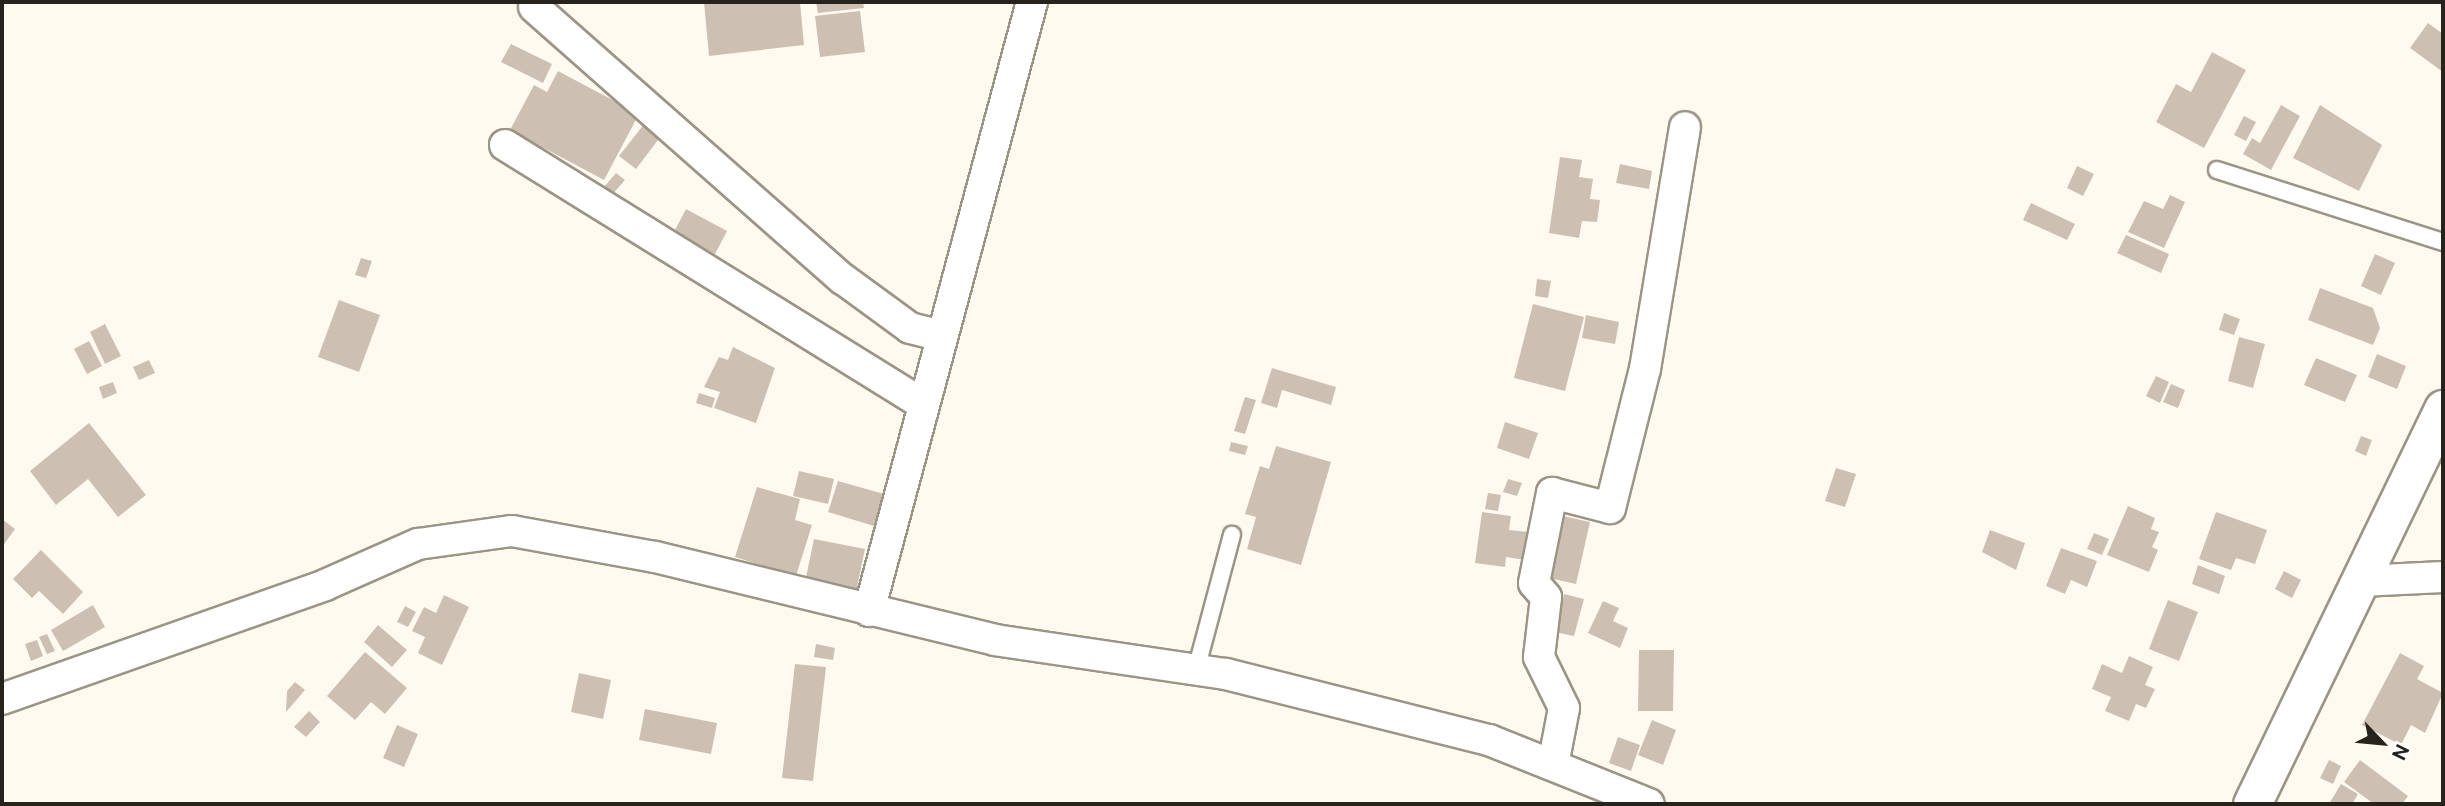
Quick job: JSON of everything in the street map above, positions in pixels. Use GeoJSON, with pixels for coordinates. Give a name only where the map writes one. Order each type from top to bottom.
{"type":"FeatureCollection","features":[{"type":"Feature","properties":{"kind":"street"},"geometry":{"type":"LineString","coordinates":[[869,611],[1032,2]]}},
{"type":"Feature","properties":{"kind":"street"},"geometry":{"type":"LineString","coordinates":[[534,7],[843,279],[910,328],[942,336]]}},
{"type":"Feature","properties":{"kind":"street"},"geometry":{"type":"LineString","coordinates":[[1553,765],[1564,708],[1539,657],[1546,597],[1534,583],[1552,493],[1610,508],[1645,369],[1685,127]]}},
{"type":"Feature","properties":{"kind":"street"},"geometry":{"type":"LineString","coordinates":[[505,145],[924,405]]}},
{"type":"Feature","properties":{"kind":"street"},"geometry":{"type":"LineString","coordinates":[[2252,804],[2443,409]]}},
{"type":"Feature","properties":{"kind":"street"},"geometry":{"type":"LineString","coordinates":[[2,699],[325,585],[418,544],[512,531],[655,557],[995,640],[1196,670],[1489,740],[1649,804]]}},
{"type":"Feature","properties":{"kind":"street"},"geometry":{"type":"LineString","coordinates":[[2361,581],[2443,577]]}},
{"type":"Feature","properties":{"kind":"lane"},"geometry":{"type":"LineString","coordinates":[[2217,170],[2443,242]]}},
{"type":"Feature","properties":{"kind":"lane"},"geometry":{"type":"LineString","coordinates":[[1196,670],[1233,535]]}},
{"type":"Feature","properties":{"kind":"building"},"geometry":{"type":"Polygon","coordinates":[[[704,2],[800,2],[804,45],[709,56],[704,2]]]}},
{"type":"Feature","properties":{"kind":"building"},"geometry":{"type":"Polygon","coordinates":[[[816,2],[863,2],[864,8],[818,13],[816,2]]]}},
{"type":"Feature","properties":{"kind":"building"},"geometry":{"type":"Polygon","coordinates":[[[860,11],[865,52],[820,57],[815,16],[860,11]]]}},
{"type":"Feature","properties":{"kind":"building"},"geometry":{"type":"Polygon","coordinates":[[[2428,23],[2443,34],[2443,72],[2410,48],[2428,23]]]}},
{"type":"Feature","properties":{"kind":"building"},"geometry":{"type":"Polygon","coordinates":[[[511,44],[552,64],[543,83],[501,62],[511,44]]]}},
{"type":"Feature","properties":{"kind":"building"},"geometry":{"type":"Polygon","coordinates":[[[2212,52],[2246,70],[2204,148],[2156,122],[2176,84],[2191,92],[2212,52]]]}},
{"type":"Feature","properties":{"kind":"building"},"geometry":{"type":"Polygon","coordinates":[[[558,71],[639,114],[604,180],[510,130],[534,85],[547,92],[558,71]]]}},
{"type":"Feature","properties":{"kind":"building"},"geometry":{"type":"Polygon","coordinates":[[[2281,105],[2300,116],[2271,170],[2243,154],[2252,138],[2260,143],[2281,105]]]}},
{"type":"Feature","properties":{"kind":"building"},"geometry":{"type":"Polygon","coordinates":[[[2320,105],[2382,145],[2359,191],[2293,158],[2320,105]]]}},
{"type":"Feature","properties":{"kind":"building"},"geometry":{"type":"Polygon","coordinates":[[[2244,116],[2256,122],[2246,141],[2234,135],[2244,116]]]}},
{"type":"Feature","properties":{"kind":"building"},"geometry":{"type":"Polygon","coordinates":[[[645,123],[661,136],[636,169],[619,156],[645,123]]]}},
{"type":"Feature","properties":{"kind":"building"},"geometry":{"type":"Polygon","coordinates":[[[1560,157],[1582,160],[1579,177],[1593,179],[1590,199],[1600,200],[1597,222],[1582,221],[1579,238],[1549,233],[1560,157]]]}},
{"type":"Feature","properties":{"kind":"building"},"geometry":{"type":"Polygon","coordinates":[[[1620,164],[1652,171],[1649,189],[1616,183],[1620,164]]]}},
{"type":"Feature","properties":{"kind":"building"},"geometry":{"type":"Polygon","coordinates":[[[2077,166],[2094,174],[2083,196],[2067,188],[2077,166]]]}},
{"type":"Feature","properties":{"kind":"building"},"geometry":{"type":"Polygon","coordinates":[[[616,173],[625,180],[612,195],[604,187],[616,173]]]}},
{"type":"Feature","properties":{"kind":"building"},"geometry":{"type":"Polygon","coordinates":[[[2170,195],[2185,202],[2164,248],[2128,232],[2144,201],[2163,209],[2170,195]]]}},
{"type":"Feature","properties":{"kind":"building"},"geometry":{"type":"Polygon","coordinates":[[[2031,203],[2075,224],[2067,240],[2023,220],[2031,203]]]}},
{"type":"Feature","properties":{"kind":"building"},"geometry":{"type":"Polygon","coordinates":[[[686,209],[727,231],[715,254],[674,232],[686,209]]]}},
{"type":"Feature","properties":{"kind":"building"},"geometry":{"type":"Polygon","coordinates":[[[2126,235],[2169,254],[2161,273],[2117,253],[2126,235]]]}},
{"type":"Feature","properties":{"kind":"building"},"geometry":{"type":"Polygon","coordinates":[[[2375,254],[2395,263],[2381,295],[2361,286],[2375,254]]]}},
{"type":"Feature","properties":{"kind":"building"},"geometry":{"type":"Polygon","coordinates":[[[361,258],[372,261],[366,278],[355,275],[361,258]]]}},
{"type":"Feature","properties":{"kind":"building"},"geometry":{"type":"Polygon","coordinates":[[[1537,279],[1551,281],[1548,298],[1535,296],[1537,279]]]}},
{"type":"Feature","properties":{"kind":"building"},"geometry":{"type":"Polygon","coordinates":[[[2320,288],[2373,308],[2380,328],[2373,345],[2308,320],[2320,288]]]}},
{"type":"Feature","properties":{"kind":"building"},"geometry":{"type":"Polygon","coordinates":[[[339,300],[380,315],[359,372],[318,357],[339,300]]]}},
{"type":"Feature","properties":{"kind":"building"},"geometry":{"type":"Polygon","coordinates":[[[1533,304],[1584,317],[1565,391],[1514,378],[1533,304]]]}},
{"type":"Feature","properties":{"kind":"building"},"geometry":{"type":"Polygon","coordinates":[[[2224,313],[2240,319],[2234,335],[2219,330],[2224,313]]]}},
{"type":"Feature","properties":{"kind":"building"},"geometry":{"type":"Polygon","coordinates":[[[1586,315],[1619,322],[1615,344],[1582,338],[1586,315]]]}},
{"type":"Feature","properties":{"kind":"building"},"geometry":{"type":"Polygon","coordinates":[[[105,324],[121,356],[105,364],[90,332],[105,324]]]}},
{"type":"Feature","properties":{"kind":"building"},"geometry":{"type":"Polygon","coordinates":[[[2239,337],[2265,344],[2253,388],[2228,381],[2239,337]]]}},
{"type":"Feature","properties":{"kind":"building"},"geometry":{"type":"Polygon","coordinates":[[[89,341],[102,366],[87,374],[74,349],[89,341]]]}},
{"type":"Feature","properties":{"kind":"building"},"geometry":{"type":"Polygon","coordinates":[[[733,347],[775,368],[756,423],[714,408],[720,392],[704,387],[719,357],[728,360],[733,347]]]}},
{"type":"Feature","properties":{"kind":"building"},"geometry":{"type":"Polygon","coordinates":[[[2377,354],[2406,366],[2397,389],[2368,377],[2377,354]]]}},
{"type":"Feature","properties":{"kind":"building"},"geometry":{"type":"Polygon","coordinates":[[[2316,358],[2357,375],[2345,402],[2304,385],[2316,358]]]}},
{"type":"Feature","properties":{"kind":"building"},"geometry":{"type":"Polygon","coordinates":[[[149,360],[155,373],[139,380],[133,367],[149,360]]]}},
{"type":"Feature","properties":{"kind":"building"},"geometry":{"type":"Polygon","coordinates":[[[1272,368],[1336,387],[1331,405],[1282,390],[1277,408],[1261,403],[1272,368]]]}},
{"type":"Feature","properties":{"kind":"building"},"geometry":{"type":"Polygon","coordinates":[[[2156,376],[2169,382],[2160,403],[2146,396],[2156,376]]]}},
{"type":"Feature","properties":{"kind":"building"},"geometry":{"type":"Polygon","coordinates":[[[113,382],[117,393],[103,399],[99,387],[113,382]]]}},
{"type":"Feature","properties":{"kind":"building"},"geometry":{"type":"Polygon","coordinates":[[[2171,384],[2185,390],[2178,408],[2163,402],[2171,384]]]}},
{"type":"Feature","properties":{"kind":"building"},"geometry":{"type":"Polygon","coordinates":[[[699,393],[715,398],[712,408],[696,403],[699,393]]]}},
{"type":"Feature","properties":{"kind":"building"},"geometry":{"type":"Polygon","coordinates":[[[1245,397],[1256,400],[1245,434],[1234,431],[1245,397]]]}},
{"type":"Feature","properties":{"kind":"building"},"geometry":{"type":"Polygon","coordinates":[[[1505,422],[1538,433],[1529,459],[1497,448],[1505,422]]]}},
{"type":"Feature","properties":{"kind":"building"},"geometry":{"type":"Polygon","coordinates":[[[89,423],[146,495],[118,517],[88,479],[56,505],[30,471],[89,423]]]}},
{"type":"Feature","properties":{"kind":"building"},"geometry":{"type":"Polygon","coordinates":[[[2361,436],[2372,440],[2366,456],[2355,451],[2361,436]]]}},
{"type":"Feature","properties":{"kind":"building"},"geometry":{"type":"Polygon","coordinates":[[[1231,442],[1248,446],[1245,455],[1229,451],[1231,442]]]}},
{"type":"Feature","properties":{"kind":"building"},"geometry":{"type":"Polygon","coordinates":[[[1276,446],[1331,462],[1301,565],[1247,549],[1256,517],[1245,514],[1260,466],[1269,469],[1276,446]]]}},
{"type":"Feature","properties":{"kind":"building"},"geometry":{"type":"Polygon","coordinates":[[[1836,468],[1856,474],[1845,507],[1825,501],[1836,468]]]}},
{"type":"Feature","properties":{"kind":"building"},"geometry":{"type":"Polygon","coordinates":[[[799,471],[834,479],[828,504],[793,496],[799,471]]]}},
{"type":"Feature","properties":{"kind":"building"},"geometry":{"type":"Polygon","coordinates":[[[1508,479],[1522,483],[1517,496],[1503,492],[1508,479]]]}},
{"type":"Feature","properties":{"kind":"building"},"geometry":{"type":"Polygon","coordinates":[[[838,481],[884,494],[874,526],[828,512],[838,481]]]}},
{"type":"Feature","properties":{"kind":"building"},"geometry":{"type":"Polygon","coordinates":[[[757,487],[800,499],[795,520],[812,525],[796,576],[735,557],[757,487]]]}},
{"type":"Feature","properties":{"kind":"building"},"geometry":{"type":"Polygon","coordinates":[[[1488,493],[1501,495],[1498,511],[1485,509],[1488,493]]]}},
{"type":"Feature","properties":{"kind":"building"},"geometry":{"type":"Polygon","coordinates":[[[2128,506],[2155,518],[2151,529],[2159,532],[2152,547],[2158,550],[2149,572],[2107,555],[2128,506]]]}},
{"type":"Feature","properties":{"kind":"building"},"geometry":{"type":"Polygon","coordinates":[[[1482,512],[1511,516],[1509,530],[1528,532],[1525,560],[1506,557],[1505,567],[1475,563],[1482,512]]]}},
{"type":"Feature","properties":{"kind":"building"},"geometry":{"type":"Polygon","coordinates":[[[2216,512],[2267,530],[2255,564],[2236,558],[2231,570],[2199,559],[2216,512]]]}},
{"type":"Feature","properties":{"kind":"building"},"geometry":{"type":"Polygon","coordinates":[[[1563,516],[1590,522],[1576,584],[1549,578],[1563,516]]]}},
{"type":"Feature","properties":{"kind":"building"},"geometry":{"type":"Polygon","coordinates":[[[2,519],[15,529],[2,547],[2,519]]]}},
{"type":"Feature","properties":{"kind":"building"},"geometry":{"type":"Polygon","coordinates":[[[1990,530],[2025,543],[2016,570],[1982,552],[1990,530]]]}},
{"type":"Feature","properties":{"kind":"building"},"geometry":{"type":"Polygon","coordinates":[[[2094,533],[2109,539],[2102,555],[2087,549],[2094,533]]]}},
{"type":"Feature","properties":{"kind":"building"},"geometry":{"type":"Polygon","coordinates":[[[814,539],[865,549],[856,592],[805,582],[814,539]]]}},
{"type":"Feature","properties":{"kind":"building"},"geometry":{"type":"Polygon","coordinates":[[[2061,548],[2097,561],[2087,587],[2071,580],[2065,594],[2046,586],[2061,548]]]}},
{"type":"Feature","properties":{"kind":"building"},"geometry":{"type":"Polygon","coordinates":[[[41,550],[83,592],[63,614],[39,591],[32,598],[13,579],[41,550]]]}},
{"type":"Feature","properties":{"kind":"building"},"geometry":{"type":"Polygon","coordinates":[[[2198,565],[2225,576],[2219,594],[2192,584],[2198,565]]]}},
{"type":"Feature","properties":{"kind":"building"},"geometry":{"type":"Polygon","coordinates":[[[2284,571],[2301,580],[2292,598],[2275,589],[2284,571]]]}},
{"type":"Feature","properties":{"kind":"building"},"geometry":{"type":"Polygon","coordinates":[[[1564,594],[1584,599],[1574,636],[1554,632],[1564,594]]]}},
{"type":"Feature","properties":{"kind":"building"},"geometry":{"type":"Polygon","coordinates":[[[444,595],[469,607],[442,665],[418,653],[425,637],[412,631],[424,607],[436,613],[444,595]]]}},
{"type":"Feature","properties":{"kind":"building"},"geometry":{"type":"Polygon","coordinates":[[[2168,600],[2198,612],[2179,661],[2149,649],[2168,600]]]}},
{"type":"Feature","properties":{"kind":"building"},"geometry":{"type":"Polygon","coordinates":[[[1603,601],[1619,608],[1613,621],[1628,628],[1620,648],[1588,633],[1603,601]]]}},
{"type":"Feature","properties":{"kind":"building"},"geometry":{"type":"Polygon","coordinates":[[[93,605],[105,627],[63,651],[51,630],[93,605]]]}},
{"type":"Feature","properties":{"kind":"building"},"geometry":{"type":"Polygon","coordinates":[[[405,606],[416,612],[408,627],[397,622],[405,606]]]}},
{"type":"Feature","properties":{"kind":"building"},"geometry":{"type":"Polygon","coordinates":[[[378,625],[407,650],[392,667],[364,642],[378,625]]]}},
{"type":"Feature","properties":{"kind":"building"},"geometry":{"type":"Polygon","coordinates":[[[47,634],[55,651],[47,654],[39,637],[47,634]]]}},
{"type":"Feature","properties":{"kind":"building"},"geometry":{"type":"Polygon","coordinates":[[[37,640],[43,656],[31,661],[25,644],[37,640]]]}},
{"type":"Feature","properties":{"kind":"building"},"geometry":{"type":"Polygon","coordinates":[[[816,644],[835,648],[833,660],[814,657],[816,644]]]}},
{"type":"Feature","properties":{"kind":"building"},"geometry":{"type":"Polygon","coordinates":[[[1639,650],[1674,650],[1673,711],[1638,711],[1639,650]]]}},
{"type":"Feature","properties":{"kind":"building"},"geometry":{"type":"Polygon","coordinates":[[[365,652],[407,688],[385,714],[371,702],[355,720],[327,696],[365,652]]]}},
{"type":"Feature","properties":{"kind":"building"},"geometry":{"type":"Polygon","coordinates":[[[2400,653],[2424,666],[2417,679],[2443,693],[2425,733],[2411,725],[2401,745],[2362,725],[2400,653]]]}},
{"type":"Feature","properties":{"kind":"building"},"geometry":{"type":"Polygon","coordinates":[[[2129,656],[2153,667],[2145,685],[2155,689],[2146,708],[2136,704],[2129,721],[2105,711],[2111,697],[2092,689],[2102,664],[2122,673],[2129,656]]]}},
{"type":"Feature","properties":{"kind":"building"},"geometry":{"type":"Polygon","coordinates":[[[795,664],[826,667],[813,781],[782,778],[795,664]]]}},
{"type":"Feature","properties":{"kind":"building"},"geometry":{"type":"Polygon","coordinates":[[[579,673],[611,680],[603,719],[571,712],[579,673]]]}},
{"type":"Feature","properties":{"kind":"building"},"geometry":{"type":"Polygon","coordinates":[[[295,682],[305,690],[286,712],[287,691],[295,682]]]}},
{"type":"Feature","properties":{"kind":"building"},"geometry":{"type":"Polygon","coordinates":[[[645,709],[717,723],[711,754],[639,740],[645,709]]]}},
{"type":"Feature","properties":{"kind":"building"},"geometry":{"type":"Polygon","coordinates":[[[309,711],[320,722],[306,737],[294,727],[309,711]]]}},
{"type":"Feature","properties":{"kind":"building"},"geometry":{"type":"Polygon","coordinates":[[[1652,720],[1676,730],[1663,765],[1638,755],[1652,720]]]}},
{"type":"Feature","properties":{"kind":"building"},"geometry":{"type":"Polygon","coordinates":[[[397,725],[418,734],[404,767],[383,758],[397,725]]]}},
{"type":"Feature","properties":{"kind":"building"},"geometry":{"type":"Polygon","coordinates":[[[1618,737],[1640,745],[1631,771],[1609,763],[1618,737]]]}},
{"type":"Feature","properties":{"kind":"building"},"geometry":{"type":"Polygon","coordinates":[[[2329,760],[2341,766],[2333,784],[2320,778],[2329,760]]]}},
{"type":"Feature","properties":{"kind":"building"},"geometry":{"type":"Polygon","coordinates":[[[2360,760],[2408,796],[2402,804],[2374,804],[2344,782],[2360,760]]]}},
{"type":"Feature","properties":{"kind":"building"},"geometry":{"type":"Polygon","coordinates":[[[2341,784],[2358,794],[2352,804],[2329,804],[2341,784]]]}}]}
